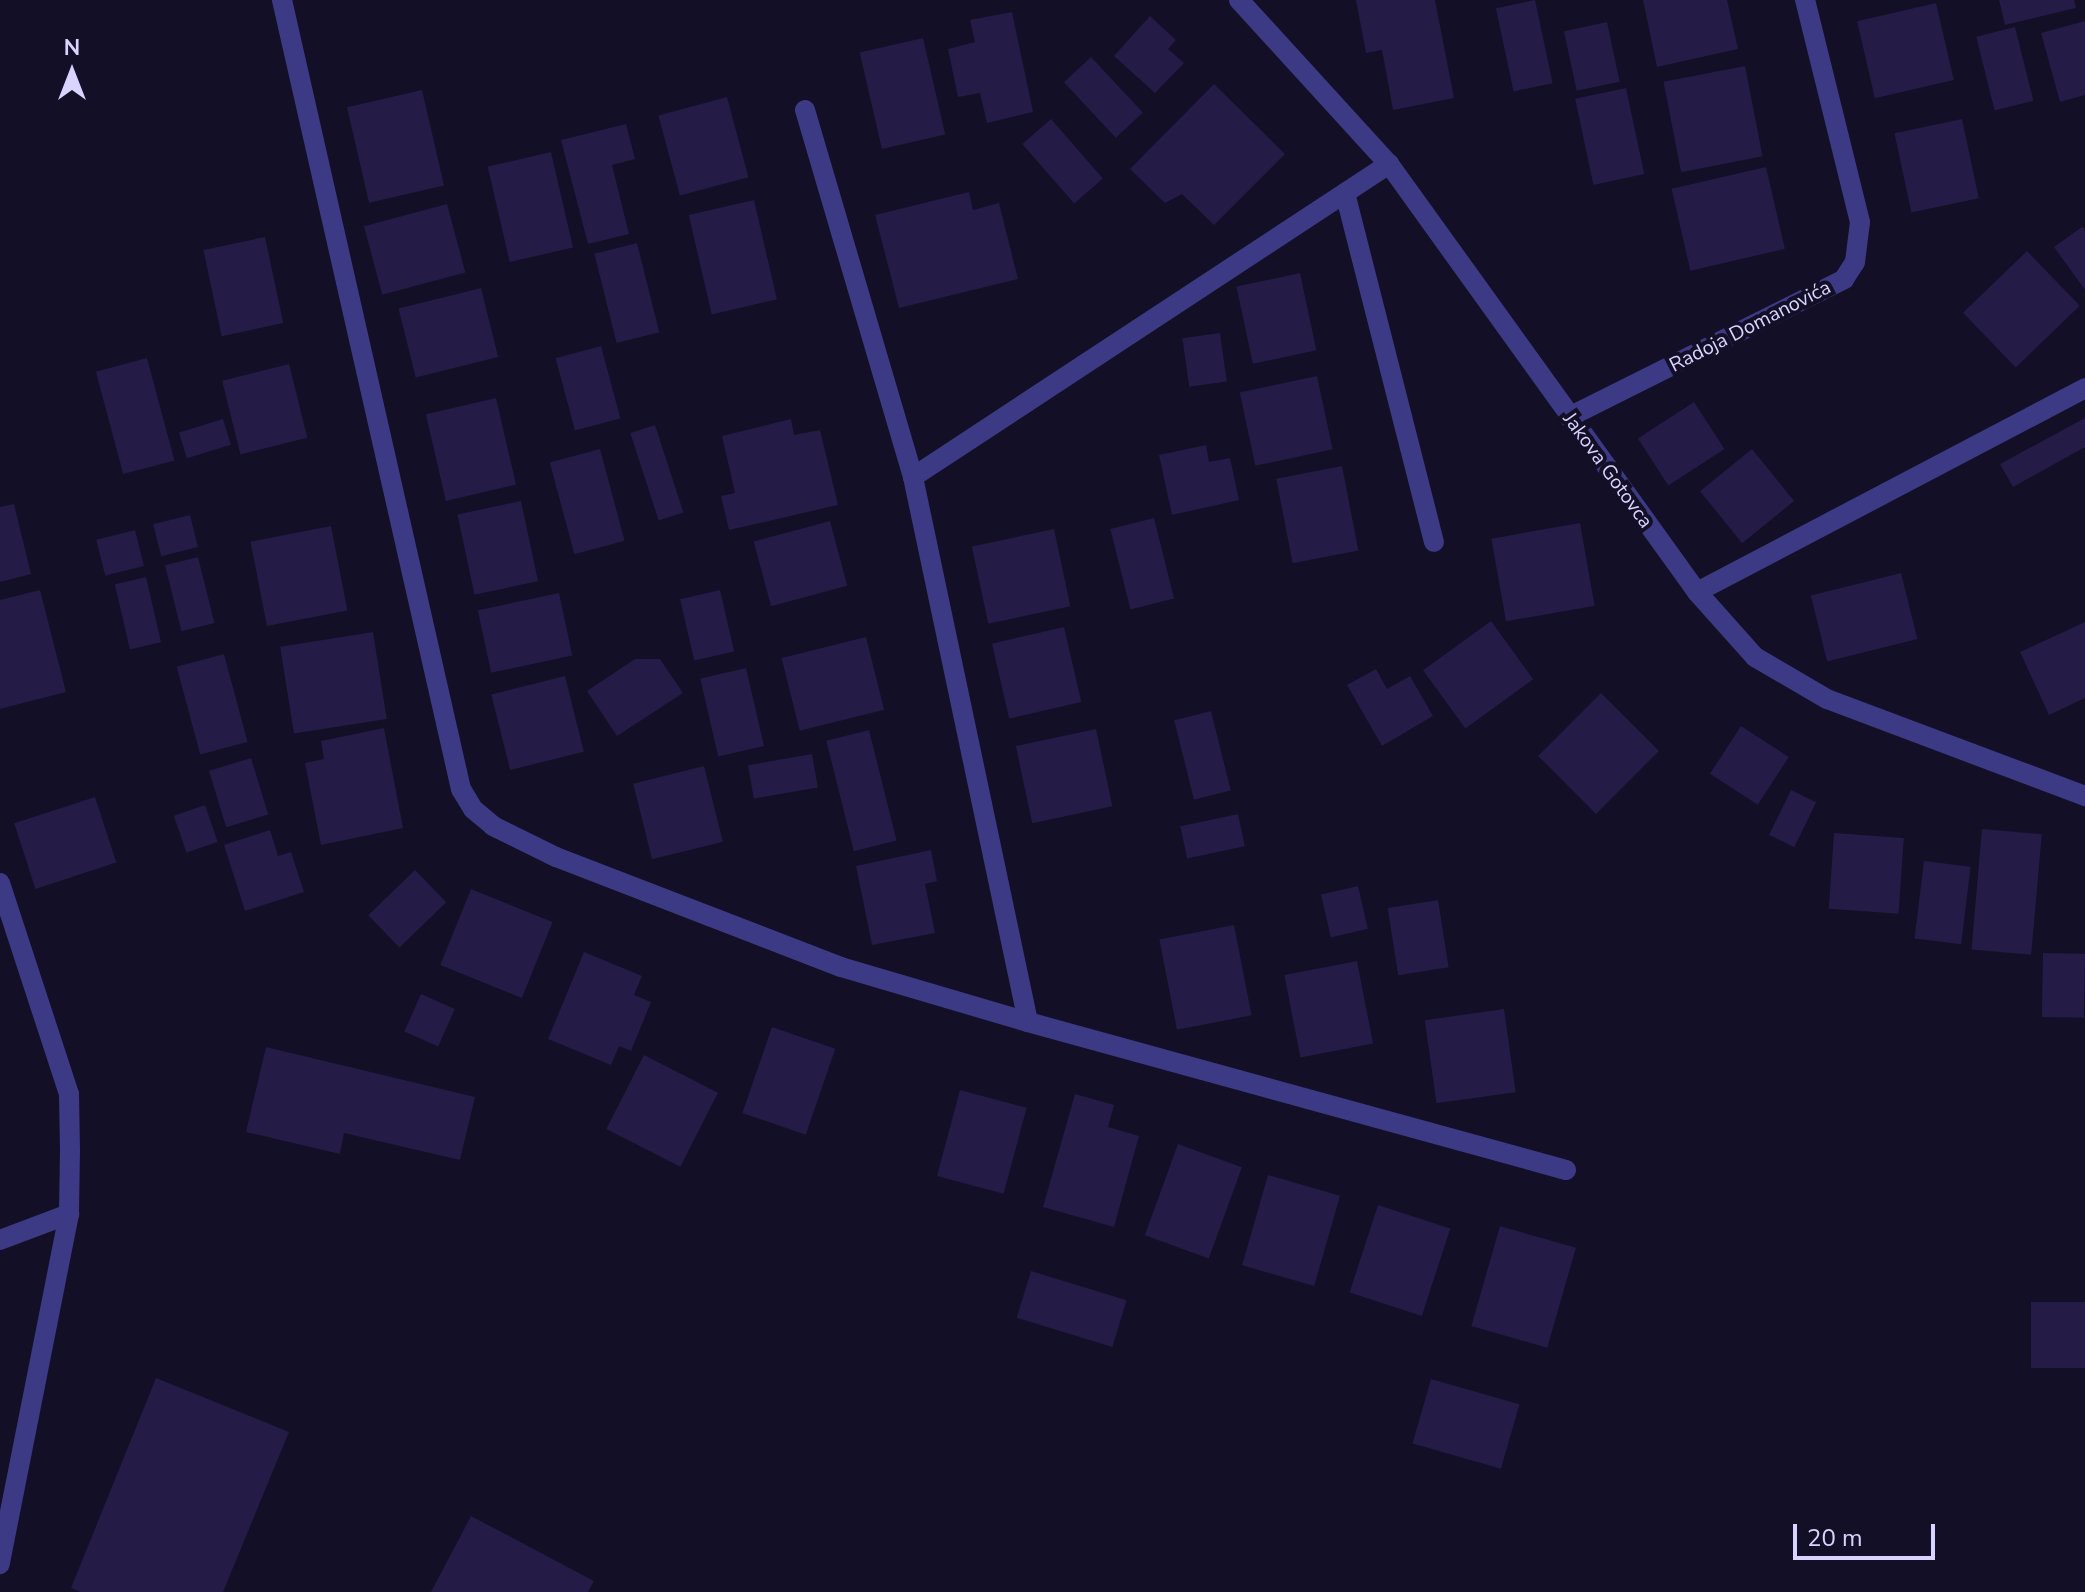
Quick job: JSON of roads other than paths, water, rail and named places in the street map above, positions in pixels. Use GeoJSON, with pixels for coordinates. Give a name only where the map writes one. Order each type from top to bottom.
{"type":"FeatureCollection","features":[{"type":"Feature","properties":{"kind":"street"},"geometry":{"type":"LineString","coordinates":[[282,0],[461,789],[473,809],[493,826],[556,857],[827,962],[1028,1022],[1566,1170]]}},
{"type":"Feature","properties":{"kind":"street","name":"Jakova Gotovca"},"geometry":{"type":"LineString","coordinates":[[1239,0],[1389,164],[1697,592],[1755,657],[1786,679],[1972,757],[2085,796]]}},
{"type":"Feature","properties":{"kind":"street","name":"Radoja Domanovića"},"geometry":{"type":"LineString","coordinates":[[1569,417],[1844,279],[1855,262],[1860,222],[1805,0]]}},
{"type":"Feature","properties":{"kind":"street"},"geometry":{"type":"LineString","coordinates":[[805,110],[913,477],[1028,1022]]}},
{"type":"Feature","properties":{"kind":"street"},"geometry":{"type":"LineString","coordinates":[[913,477],[1389,164]]}},
{"type":"Feature","properties":{"kind":"street"},"geometry":{"type":"LineString","coordinates":[[1345,193],[1434,542]]}},
{"type":"Feature","properties":{"kind":"street"},"geometry":{"type":"LineString","coordinates":[[1697,592],[2085,388]]}},
{"type":"Feature","properties":{"kind":"street"},"geometry":{"type":"LineString","coordinates":[[0,883],[69,1094],[69,1214],[0,1564]]}},
{"type":"Feature","properties":{"kind":"street"},"geometry":{"type":"LineString","coordinates":[[0,1240],[69,1214]]}}]}
